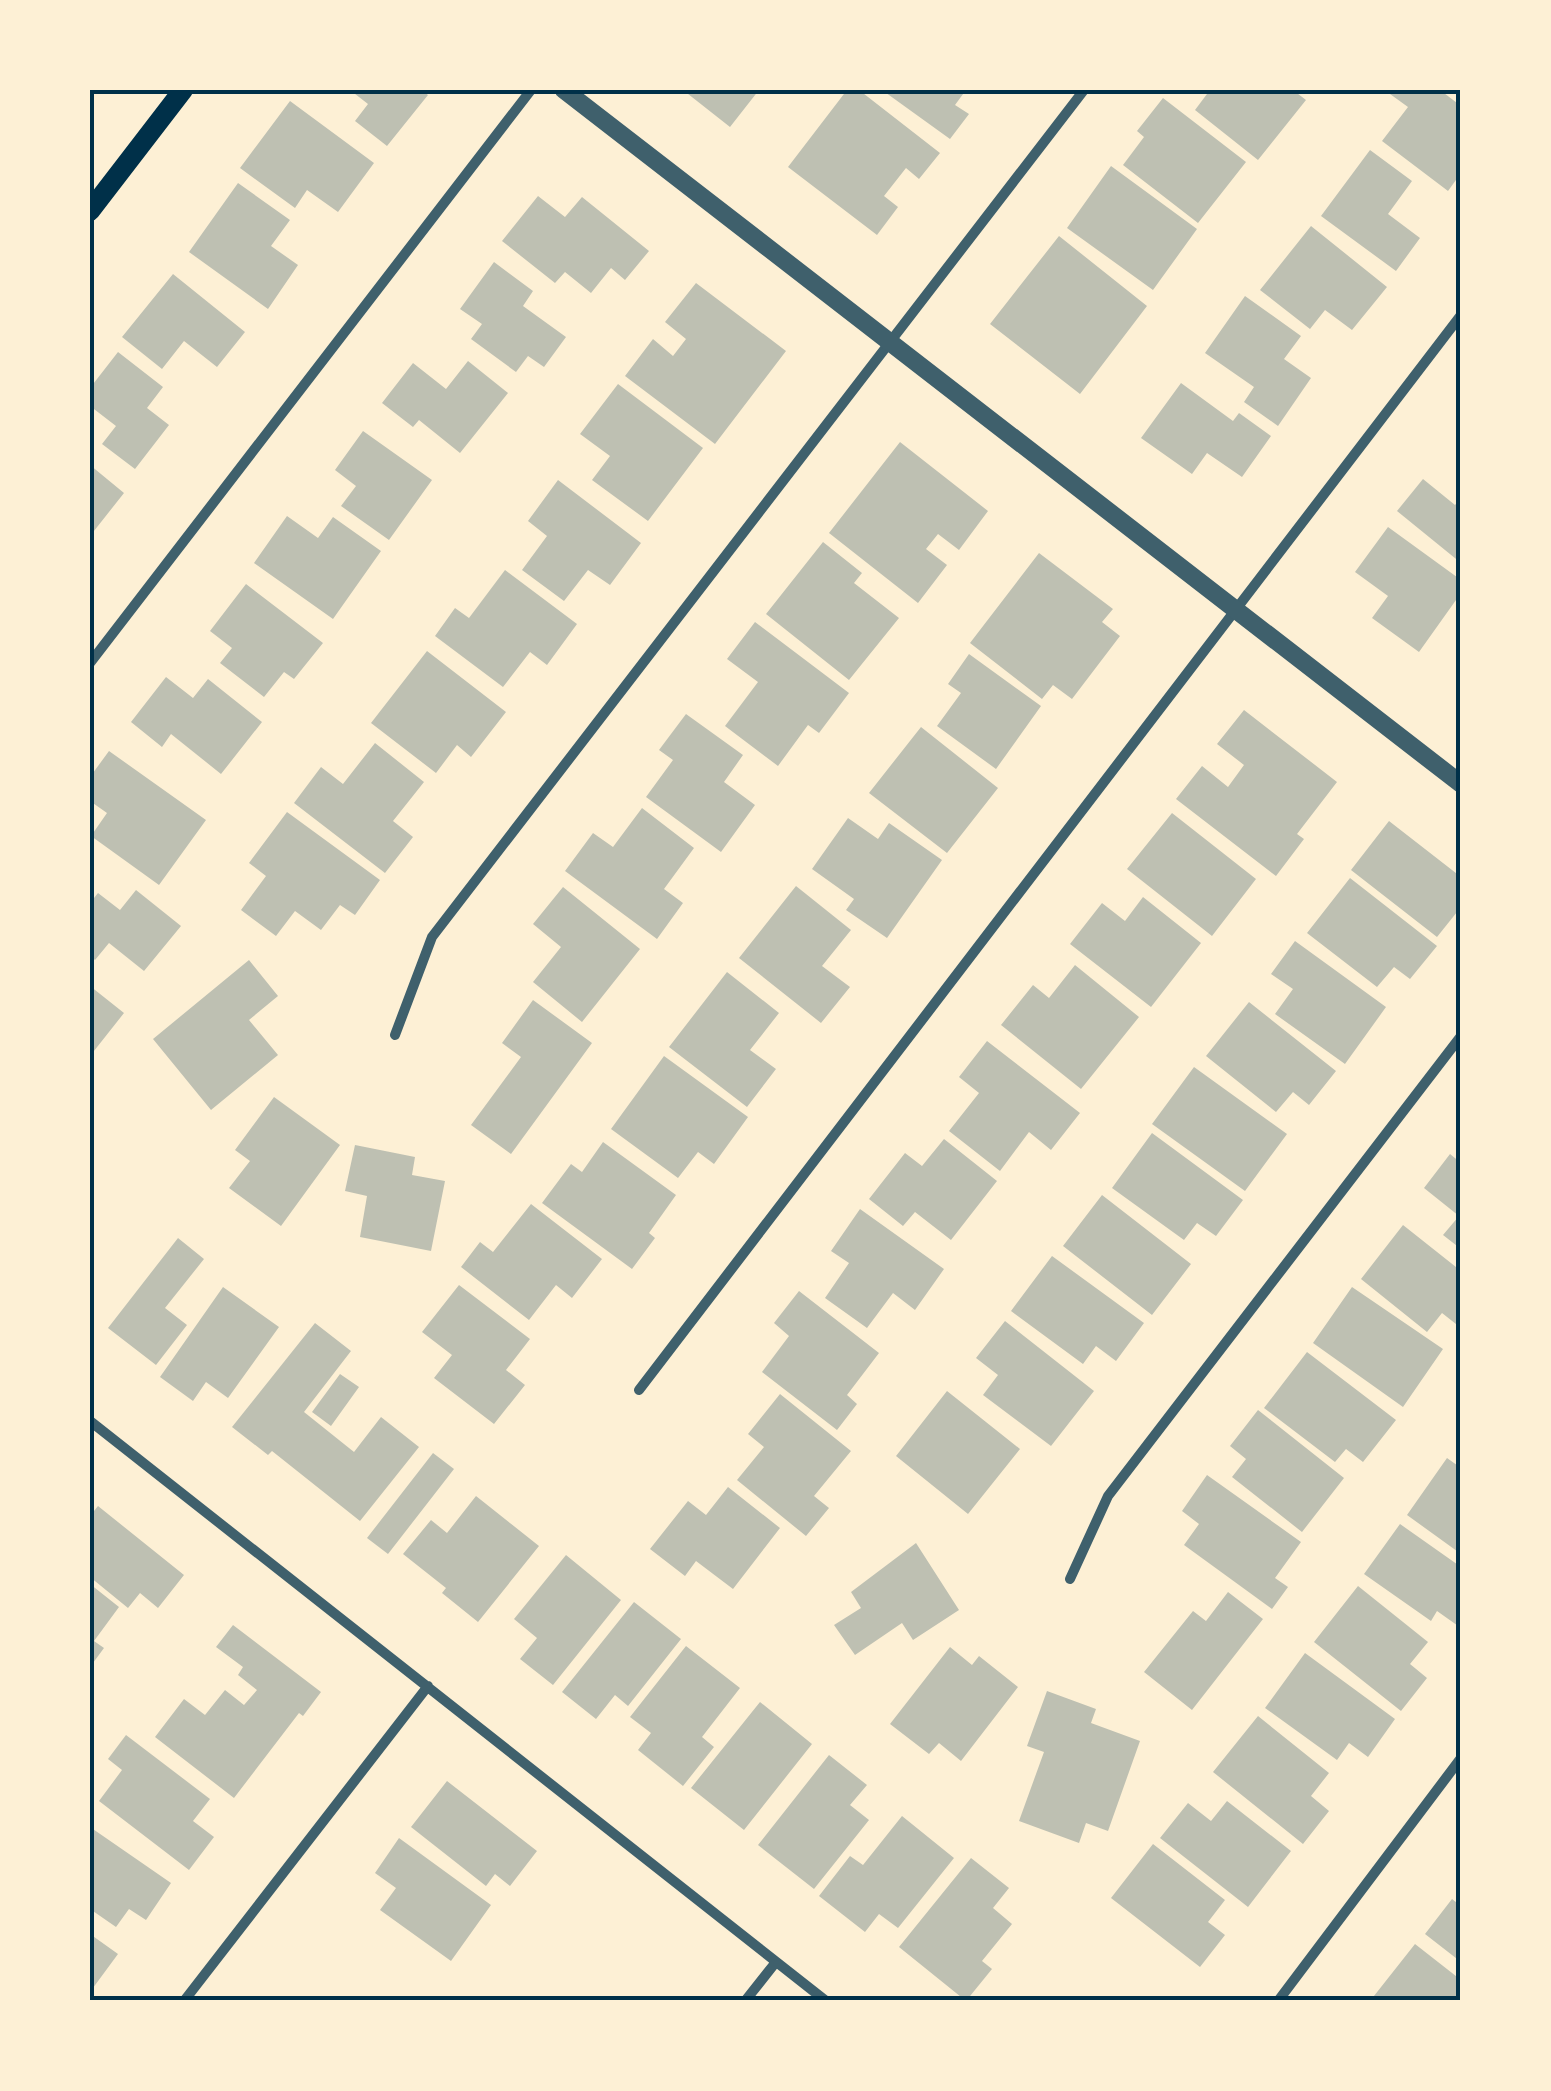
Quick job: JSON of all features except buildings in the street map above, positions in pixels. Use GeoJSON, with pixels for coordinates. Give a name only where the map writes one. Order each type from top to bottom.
{"type":"FeatureCollection","features":[{"type":"Feature","properties":{"kind":"main road"},"geometry":{"type":"LineString","coordinates":[[90,210],[182,90]]}},
{"type":"Feature","properties":{"kind":"street"},"geometry":{"type":"LineString","coordinates":[[90,663],[531,90]]}},
{"type":"Feature","properties":{"kind":"street"},"geometry":{"type":"LineString","coordinates":[[564,90],[1461,784]]}},
{"type":"Feature","properties":{"kind":"street"},"geometry":{"type":"LineString","coordinates":[[395,1035],[432,937],[1084,90]]}},
{"type":"Feature","properties":{"kind":"street"},"geometry":{"type":"LineString","coordinates":[[639,1390],[1461,315]]}},
{"type":"Feature","properties":{"kind":"street"},"geometry":{"type":"LineString","coordinates":[[1070,1579],[1108,1496],[1461,1036]]}},
{"type":"Feature","properties":{"kind":"street"},"geometry":{"type":"LineString","coordinates":[[90,1420],[826,2001]]}},
{"type":"Feature","properties":{"kind":"street"},"geometry":{"type":"LineString","coordinates":[[184,2001],[428,1686]]}},
{"type":"Feature","properties":{"kind":"street"},"geometry":{"type":"LineString","coordinates":[[1278,2001],[1461,1758]]}},
{"type":"Feature","properties":{"kind":"street"},"geometry":{"type":"LineString","coordinates":[[745,2001],[776,1962]]}}]}
